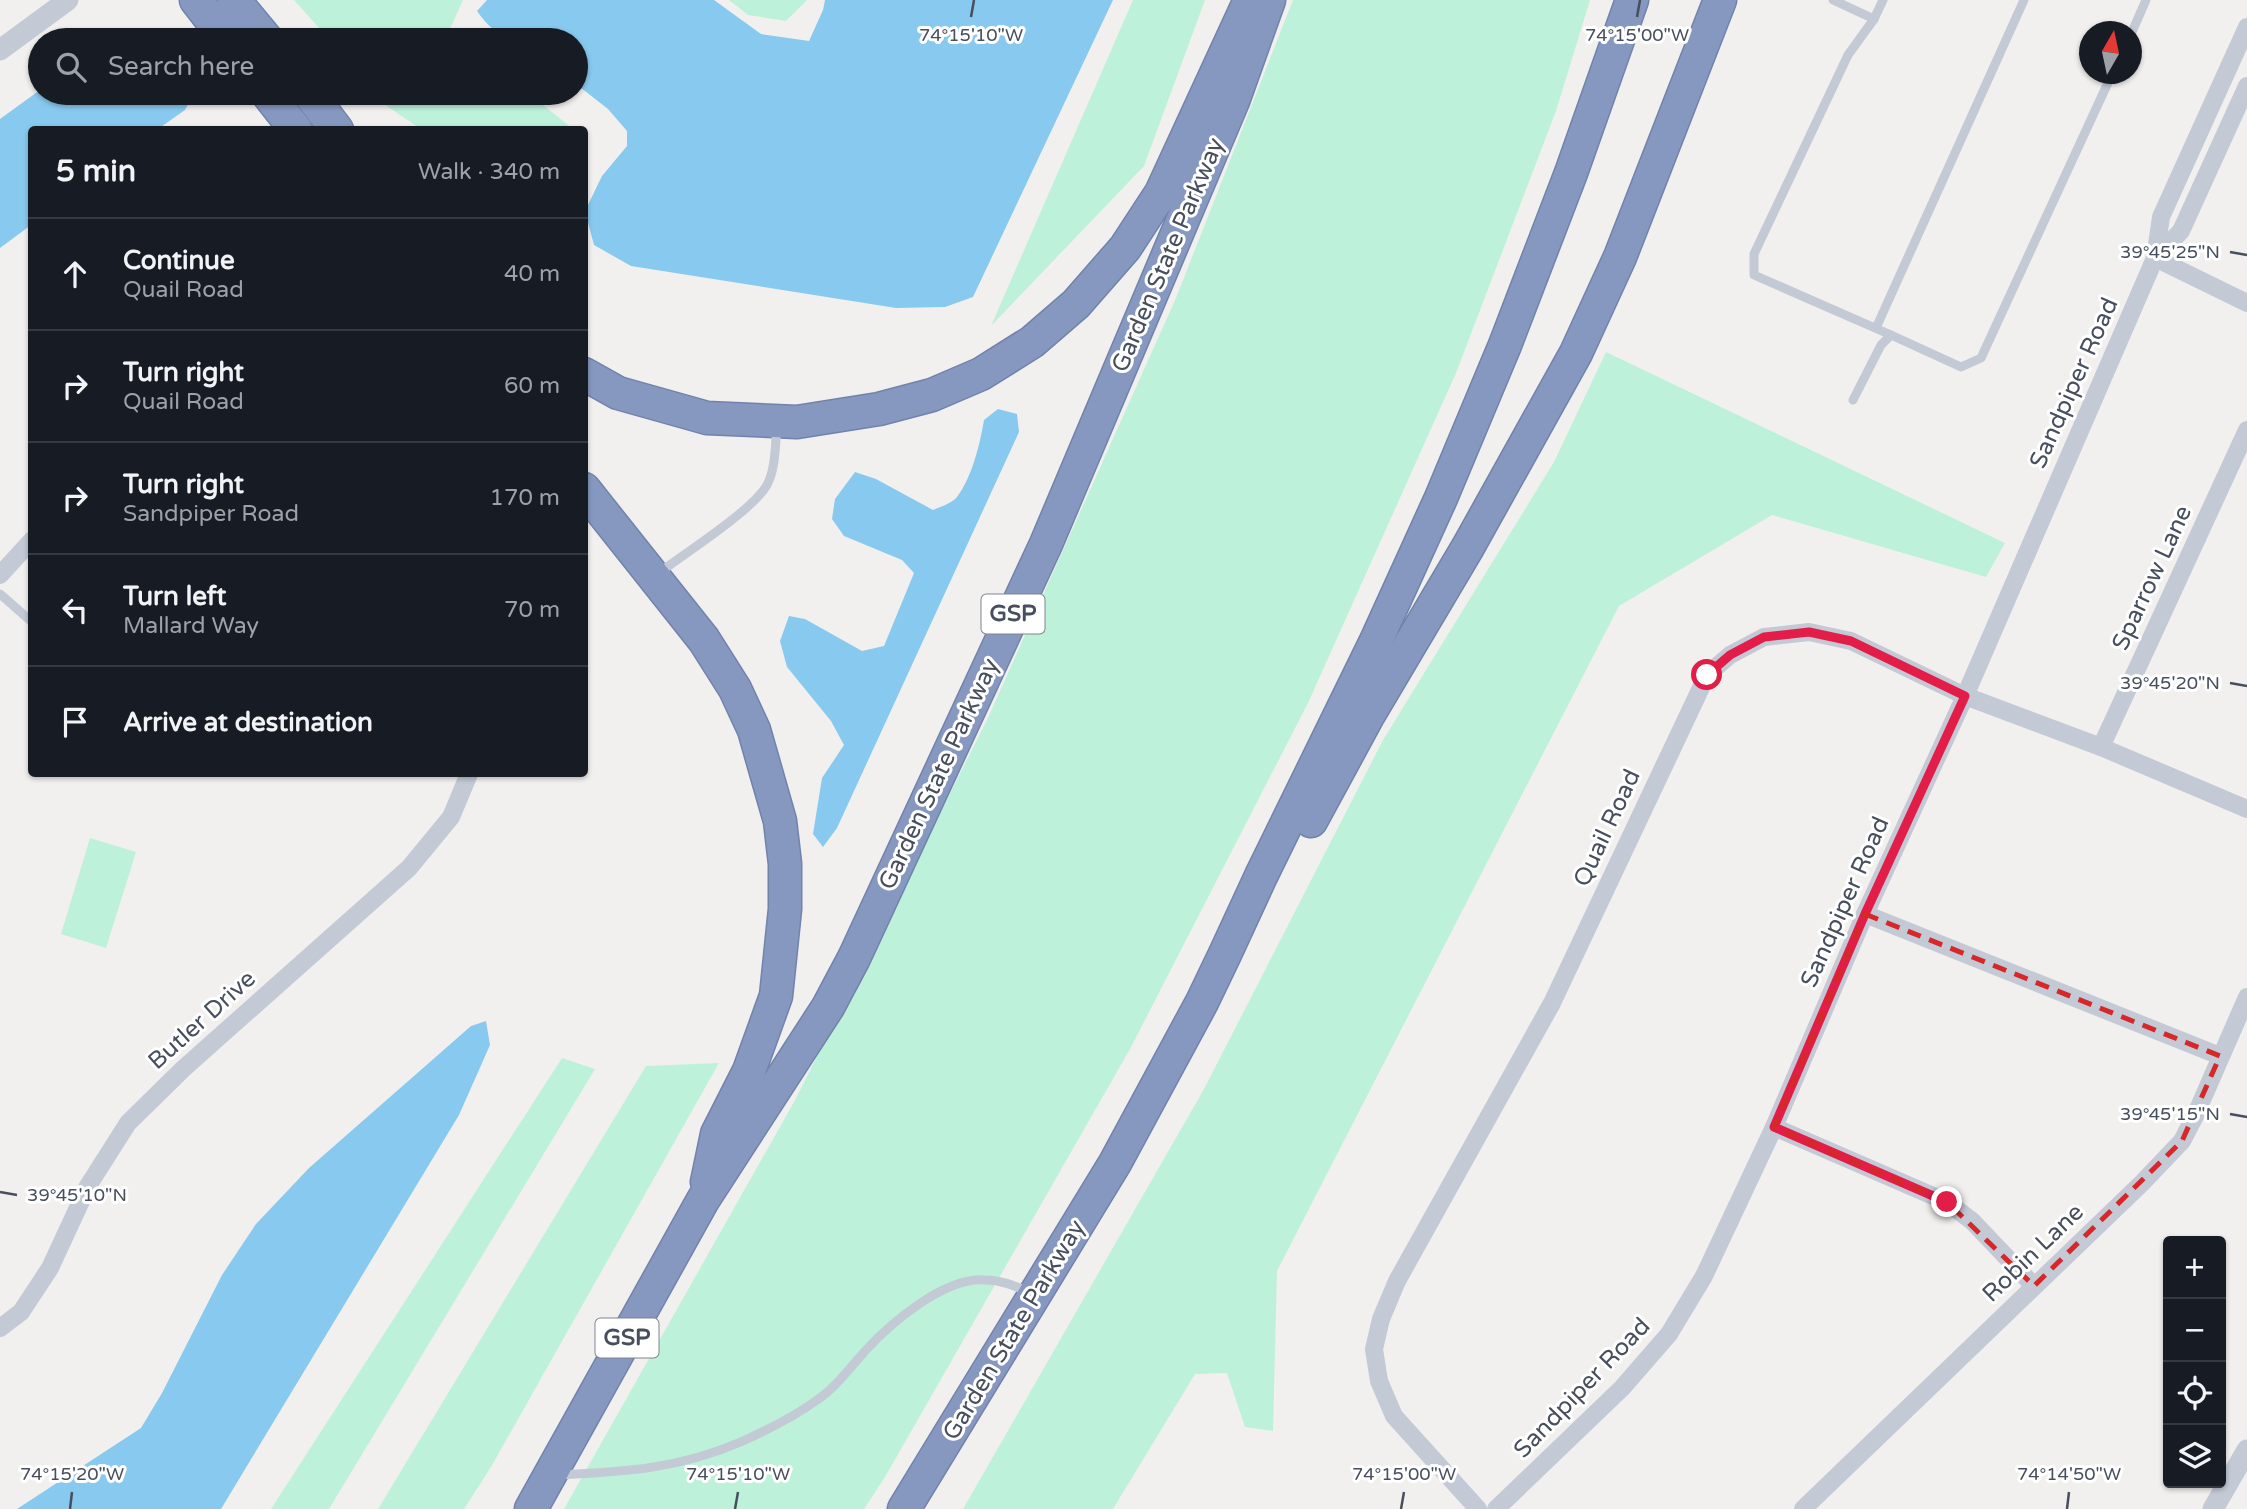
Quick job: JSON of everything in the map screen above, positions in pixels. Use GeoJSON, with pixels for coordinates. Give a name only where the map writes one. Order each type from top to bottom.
{"type":"FeatureCollection","features":[{"type":"Feature","properties":{"kind":"highway"},"geometry":{"type":"LineString","coordinates":[[195,0],[217,28]]}},
{"type":"Feature","properties":{"kind":"highway"},"geometry":{"type":"LineString","coordinates":[[234,0],[257,28]]}},
{"type":"Feature","properties":{"kind":"highway"},"geometry":{"type":"LineString","coordinates":[[588,376],[618,393],[707,418],[797,422],[879,409],[932,394],[981,374],[1032,342],[1076,304],[1125,248],[1161,193],[1250,0]]}},
{"type":"Feature","properties":{"kind":"highway","name":"Garden State Parkway"},"geometry":{"type":"LineString","coordinates":[[531,1509],[703,1200],[828,1007],[854,958],[1046,544],[1227,114],[1253,50],[1269,0]]}},
{"type":"Feature","properties":{"kind":"highway","name":"Garden State Parkway"},"geometry":{"type":"LineString","coordinates":[[904,1509],[1115,1163],[1226,954],[1261,876],[1376,641],[1441,498],[1505,345],[1572,173],[1632,0]]}},
{"type":"Feature","properties":{"kind":"highway"},"geometry":{"type":"LineString","coordinates":[[1226,954],[1255,919],[1279,883],[1368,715],[1506,481],[1576,353],[1620,257],[1720,0]]}},
{"type":"Feature","properties":{"kind":"highway"},"geometry":{"type":"LineString","coordinates":[[277,105],[293,126]]}},
{"type":"Feature","properties":{"kind":"highway"},"geometry":{"type":"LineString","coordinates":[[318,105],[334,126]]}},
{"type":"Feature","properties":{"kind":"highway"},"geometry":{"type":"LineString","coordinates":[[588,494],[704,640],[735,689],[754,730],[768,771],[780,821],[785,864],[785,909],[776,996],[749,1072],[717,1134],[703,1200]]}},
{"type":"Feature","properties":{"kind":"street"},"geometry":{"type":"LineString","coordinates":[[31,28],[68,0]]}},
{"type":"Feature","properties":{"kind":"street","name":"Sandpiper Road"},"geometry":{"type":"LineString","coordinates":[[1496,1509],[1622,1388],[1669,1334],[1704,1276],[1774,1127],[1865,914],[1965,696],[2155,258],[2161,217],[2247,27]]}},
{"type":"Feature","properties":{"kind":"street"},"geometry":{"type":"LineString","coordinates":[[0,51],[28,30]]}},
{"type":"Feature","properties":{"kind":"street","name":"Sandpiper Road"},"geometry":{"type":"LineString","coordinates":[[2155,258],[2180,231],[2247,86]]}},
{"type":"Feature","properties":{"kind":"street"},"geometry":{"type":"LineString","coordinates":[[2155,258],[2247,303]]}},
{"type":"Feature","properties":{"kind":"street","name":"Sparrow Lane"},"geometry":{"type":"LineString","coordinates":[[2101,747],[2247,430]]}},
{"type":"Feature","properties":{"kind":"street"},"geometry":{"type":"LineString","coordinates":[[0,575],[28,544]]}},
{"type":"Feature","properties":{"kind":"street","name":"Quail Road"},"geometry":{"type":"LineString","coordinates":[[1478,1509],[1394,1416],[1379,1381],[1374,1349],[1381,1319],[1397,1281],[1552,1003],[1707,675],[1730,655],[1764,637],[1809,632],[1851,641],[1965,696],[2101,747],[2247,809]]}},
{"type":"Feature","properties":{"kind":"street","name":"Butler Drive"},"geometry":{"type":"LineString","coordinates":[[0,1328],[22,1312],[50,1268],[88,1186],[128,1123],[183,1069],[409,868],[451,817],[468,777]]}},
{"type":"Feature","properties":{"kind":"street"},"geometry":{"type":"LineString","coordinates":[[1865,914],[2220,1056]]}},
{"type":"Feature","properties":{"kind":"street","name":"Robin Lane"},"geometry":{"type":"LineString","coordinates":[[1803,1509],[2142,1183],[2182,1141],[2196,1116],[2247,997]]}},
{"type":"Feature","properties":{"kind":"street"},"geometry":{"type":"LineString","coordinates":[[1774,1127],[1947,1202],[1972,1221],[2034,1286]]}},
{"type":"Feature","properties":{"kind":"street"},"geometry":{"type":"LineString","coordinates":[[2213,1509],[2247,1450]]}},
{"type":"Feature","properties":{"kind":"lane"},"geometry":{"type":"LineString","coordinates":[[1833,0],[1874,19]]}},
{"type":"Feature","properties":{"kind":"lane"},"geometry":{"type":"LineString","coordinates":[[1883,0],[1874,19],[1848,55],[1754,254],[1754,275],[1961,367],[1980,358],[2107,84]]}},
{"type":"Feature","properties":{"kind":"lane"},"geometry":{"type":"LineString","coordinates":[[1876,328],[2024,0]]}},
{"type":"Feature","properties":{"kind":"lane"},"geometry":{"type":"LineString","coordinates":[[2137,21],[2146,0]]}},
{"type":"Feature","properties":{"kind":"lane"},"geometry":{"type":"LineString","coordinates":[[1853,400],[1881,345],[1891,335]]}},
{"type":"Feature","properties":{"kind":"lane"},"geometry":{"type":"LineString","coordinates":[[654,577],[751,503],[767,484],[773,464],[777,421]]}},
{"type":"Feature","properties":{"kind":"lane"},"geometry":{"type":"LineString","coordinates":[[0,594],[28,618]]}},
{"type":"Feature","properties":{"kind":"lane"},"geometry":{"type":"LineString","coordinates":[[551,1475],[634,1471],[679,1464],[743,1441],[817,1400],[840,1380],[885,1330],[906,1313],[941,1292],[982,1279],[1006,1282],[1036,1295]]}},
{"type":"Feature","properties":{"kind":"highlighted area"},"geometry":{"type":"Polygon","coordinates":[[[1865,914],[2220,1056],[2182,1141],[2034,1286],[1947,1202],[1774,1127],[1865,914]]]}},
{"type":"Feature","properties":{"kind":"green space"},"geometry":{"type":"Polygon","coordinates":[[[294,0],[463,0],[450,28],[319,28],[294,0]]]}},
{"type":"Feature","properties":{"kind":"green space"},"geometry":{"type":"Polygon","coordinates":[[[729,0],[807,0],[786,21],[748,15],[729,0]]]}},
{"type":"Feature","properties":{"kind":"green space"},"geometry":{"type":"Polygon","coordinates":[[[1133,0],[1205,0],[1144,166],[991,326],[1133,0]]]}},
{"type":"Feature","properties":{"kind":"green space"},"geometry":{"type":"Polygon","coordinates":[[[1293,0],[1590,0],[1556,111],[1456,373],[1308,703],[1130,1049],[885,1477],[864,1509],[564,1509],[794,1102],[987,720],[1176,298],[1293,0]]]}},
{"type":"Feature","properties":{"kind":"green space"},"geometry":{"type":"Polygon","coordinates":[[[386,105],[543,105],[569,126],[416,126],[386,105]]]}},
{"type":"Feature","properties":{"kind":"green space"},"geometry":{"type":"Polygon","coordinates":[[[1606,352],[2005,543],[1986,577],[1772,515],[1619,606],[1277,1271],[1273,1431],[1245,1427],[1227,1373],[1195,1374],[1113,1509],[963,1509],[1204,1089],[1383,740],[1554,462],[1606,352]]]}},
{"type":"Feature","properties":{"kind":"green space"},"geometry":{"type":"Polygon","coordinates":[[[90,838],[136,852],[106,948],[61,934],[90,838]]]}},
{"type":"Feature","properties":{"kind":"green space"},"geometry":{"type":"Polygon","coordinates":[[[562,1058],[595,1069],[329,1509],[271,1509],[562,1058]]]}},
{"type":"Feature","properties":{"kind":"green space"},"geometry":{"type":"Polygon","coordinates":[[[719,1063],[491,1467],[464,1509],[378,1509],[646,1066],[719,1063]]]}},
{"type":"Feature","properties":{"kind":"water"},"geometry":{"type":"Polygon","coordinates":[[[487,0],[714,0],[761,34],[809,41],[825,0],[1113,0],[973,297],[945,307],[896,308],[631,266],[594,245],[588,222],[588,205],[602,176],[627,146],[627,131],[608,109],[588,93],[588,28],[493,28],[477,11],[487,0]]]}},
{"type":"Feature","properties":{"kind":"water"},"geometry":{"type":"Polygon","coordinates":[[[28,99],[28,105],[188,105],[185,110],[162,126],[28,126],[28,227],[0,248],[0,119],[28,99]]]}},
{"type":"Feature","properties":{"kind":"water"},"geometry":{"type":"Polygon","coordinates":[[[998,409],[1017,414],[1019,432],[837,828],[823,847],[813,834],[822,778],[844,745],[831,721],[787,667],[780,641],[789,616],[805,619],[862,651],[884,646],[914,573],[902,560],[844,536],[832,519],[835,499],[855,472],[876,479],[933,510],[949,503],[957,497],[967,480],[978,450],[984,420],[998,409]]]}},
{"type":"Feature","properties":{"kind":"water"},"geometry":{"type":"Polygon","coordinates":[[[486,1021],[490,1045],[459,1115],[221,1509],[17,1509],[141,1428],[162,1393],[222,1275],[256,1224],[309,1168],[471,1026],[486,1021]]]}},
{"type":"Feature","properties":{"kind":"route"},"geometry":{"type":"LineString","coordinates":[[1707,675],[1730,655],[1764,637],[1809,632],[1851,641],[1965,696],[1865,914],[1774,1127],[1916,1186],[1947,1202]]}}]}
